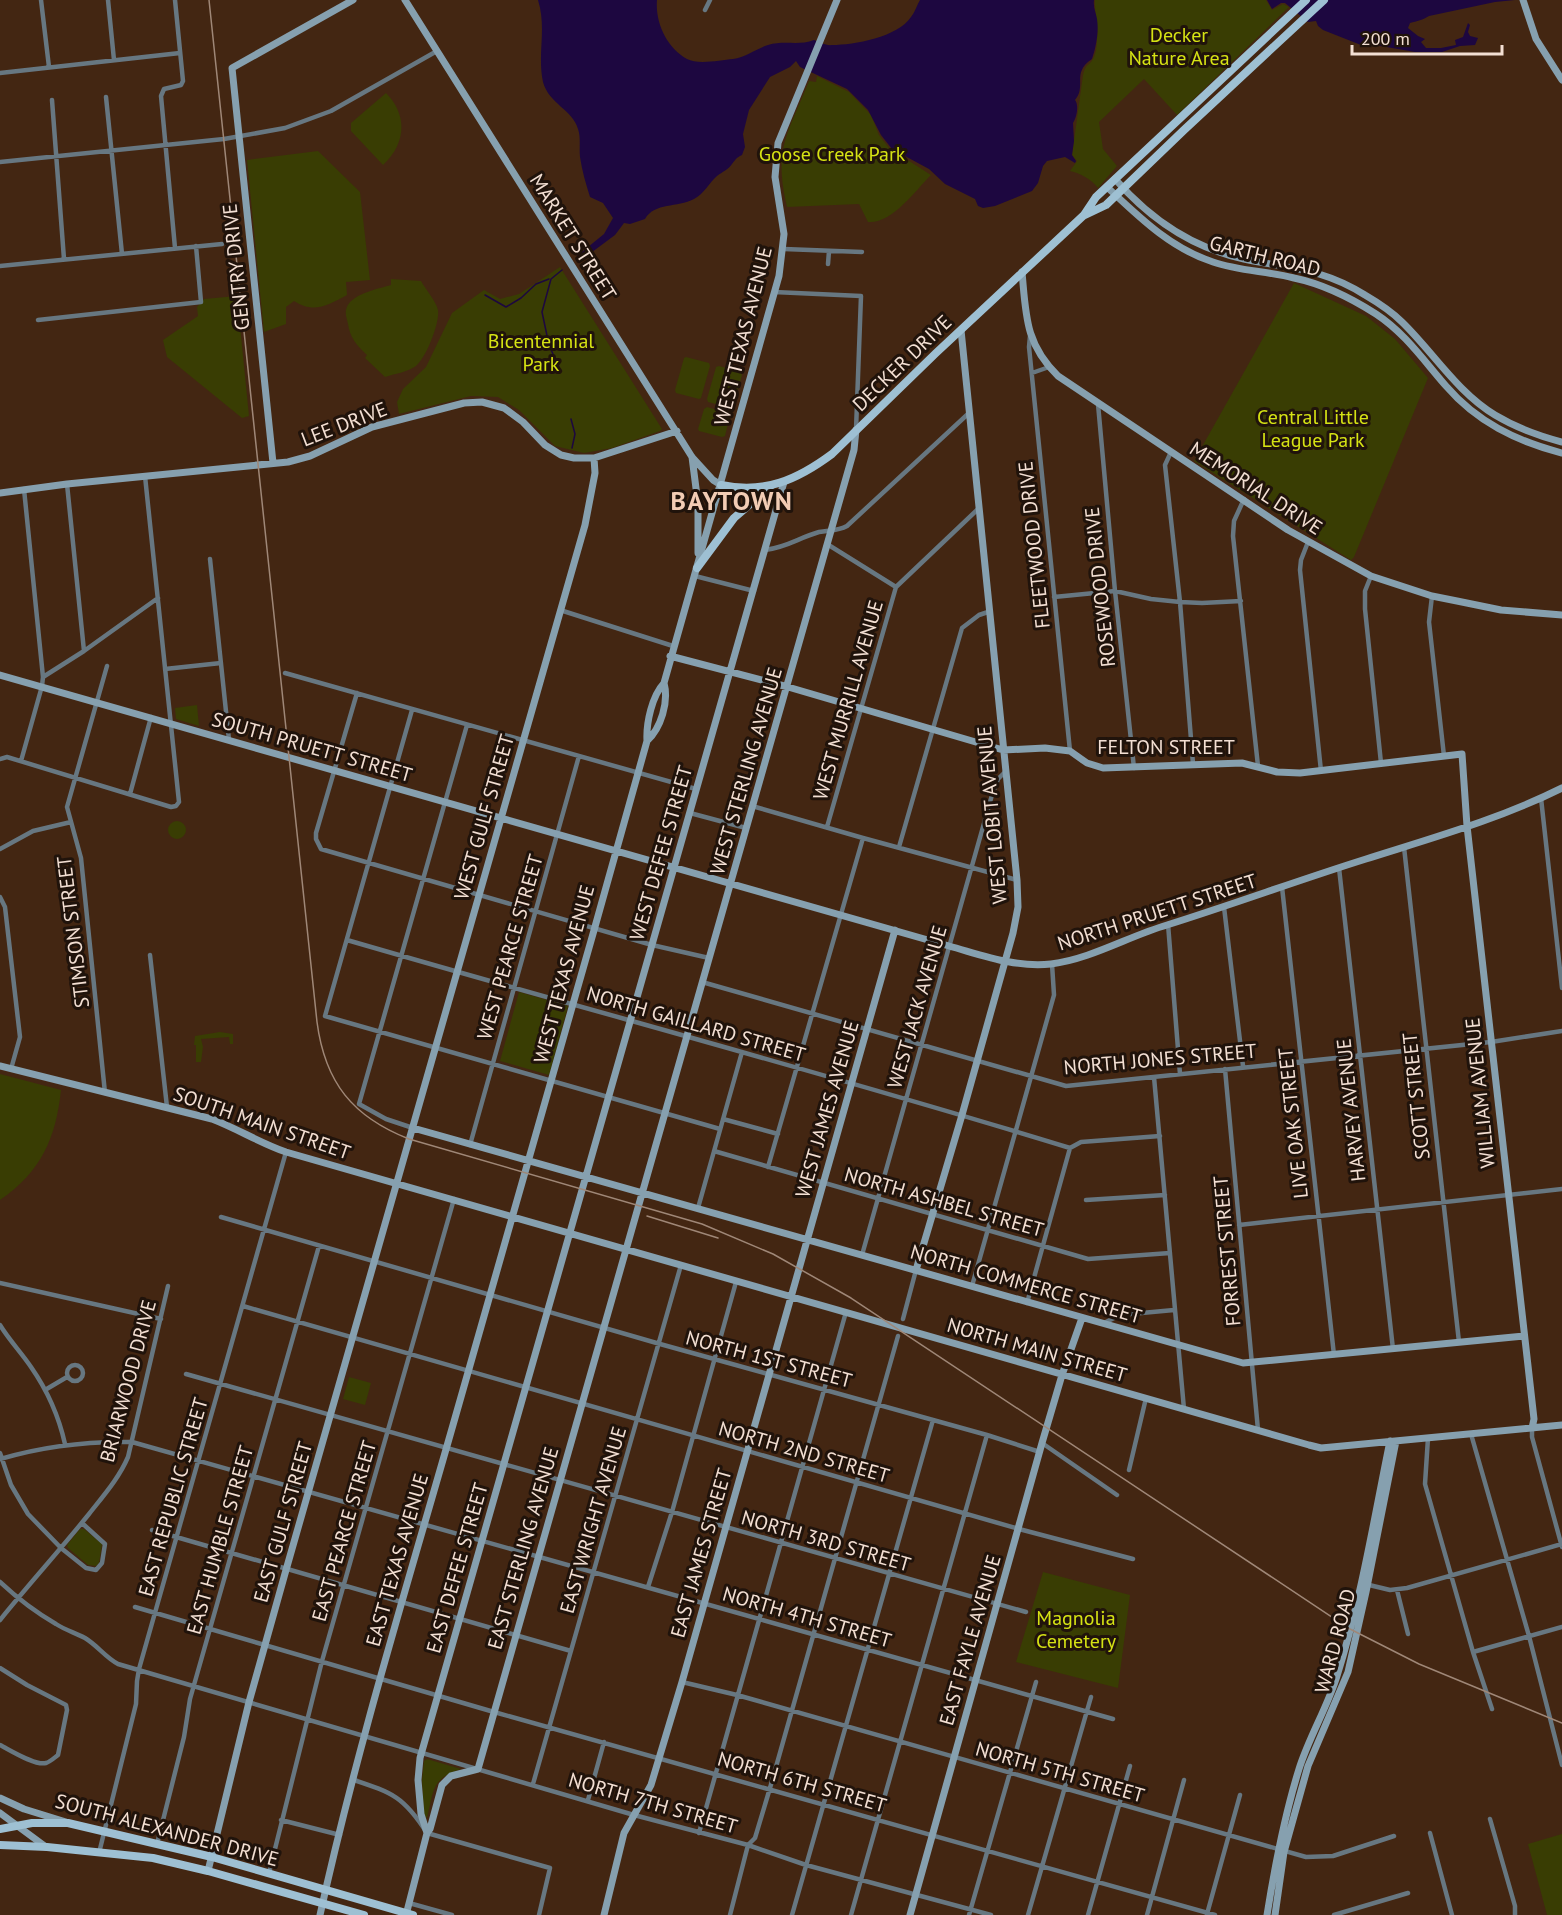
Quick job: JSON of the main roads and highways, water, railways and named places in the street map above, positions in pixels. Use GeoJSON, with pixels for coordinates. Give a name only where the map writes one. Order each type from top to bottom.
{"type":"FeatureCollection","features":[{"type":"Feature","properties":{"kind":"main road","name":"DECKER DRIVE"},"geometry":{"type":"LineString","coordinates":[[721,485],[735,488],[760,488],[784,482],[815,467],[844,444],[856,430],[1084,215],[1096,197],[1306,0]]}},
{"type":"Feature","properties":{"kind":"main road","name":"DECKER DRIVE"},"geometry":{"type":"LineString","coordinates":[[1084,215],[1106,205],[1324,0]]}},
{"type":"Feature","properties":{"kind":"main road"},"geometry":{"type":"LineString","coordinates":[[696,572],[734,518],[772,486]]}},
{"type":"Feature","properties":{"kind":"main road","name":"SOUTH ALEXANDER DRIVE"},"geometry":{"type":"LineString","coordinates":[[0,1829],[32,1823],[68,1823],[212,1857],[408,1915]]}},
{"type":"Feature","properties":{"kind":"main road","name":"SOUTH ALEXANDER DRIVE"},"geometry":{"type":"LineString","coordinates":[[0,1845],[47,1847],[153,1858],[364,1915]]}},
{"type":"Feature","properties":{"kind":"waterway"},"geometry":{"type":"LineString","coordinates":[[560,370],[549,345],[542,312],[551,279],[562,270]]}},
{"type":"Feature","properties":{"kind":"waterway"},"geometry":{"type":"LineString","coordinates":[[485,295],[506,307],[521,298],[536,284],[549,279]]}},
{"type":"Feature","properties":{"kind":"waterway"},"geometry":{"type":"LineString","coordinates":[[571,419],[575,434],[572,448]]}},
{"type":"Feature","properties":{"kind":"railway"},"geometry":{"type":"LineString","coordinates":[[209,0],[317,1022],[327,1063],[345,1095],[372,1120],[409,1139],[702,1224],[773,1254],[851,1298],[1350,1629],[1419,1664],[1562,1723]]}},
{"type":"Feature","properties":{"kind":"railway"},"geometry":{"type":"LineString","coordinates":[[647,1216],[718,1238]]}},
{"type":"Feature","properties":{"kind":"district","name":"BAYTOWN"},"geometry":{"type":"Point","coordinates":[732,500]}},
{"type":"Feature","properties":{"kind":"park label","name":"Decker Nature Area"},"geometry":{"type":"Point","coordinates":[1179,46]}},
{"type":"Feature","properties":{"kind":"park label","name":"Goose Creek Park"},"geometry":{"type":"Point","coordinates":[832,154]}},
{"type":"Feature","properties":{"kind":"park label","name":"Bicentennial Park"},"geometry":{"type":"Point","coordinates":[541,352]}},
{"type":"Feature","properties":{"kind":"park label","name":"Central Little League Park"},"geometry":{"type":"Point","coordinates":[1313,428]}},
{"type":"Feature","properties":{"kind":"park label","name":"Magnolia Cemetery"},"geometry":{"type":"Point","coordinates":[1076,1630]}}]}
